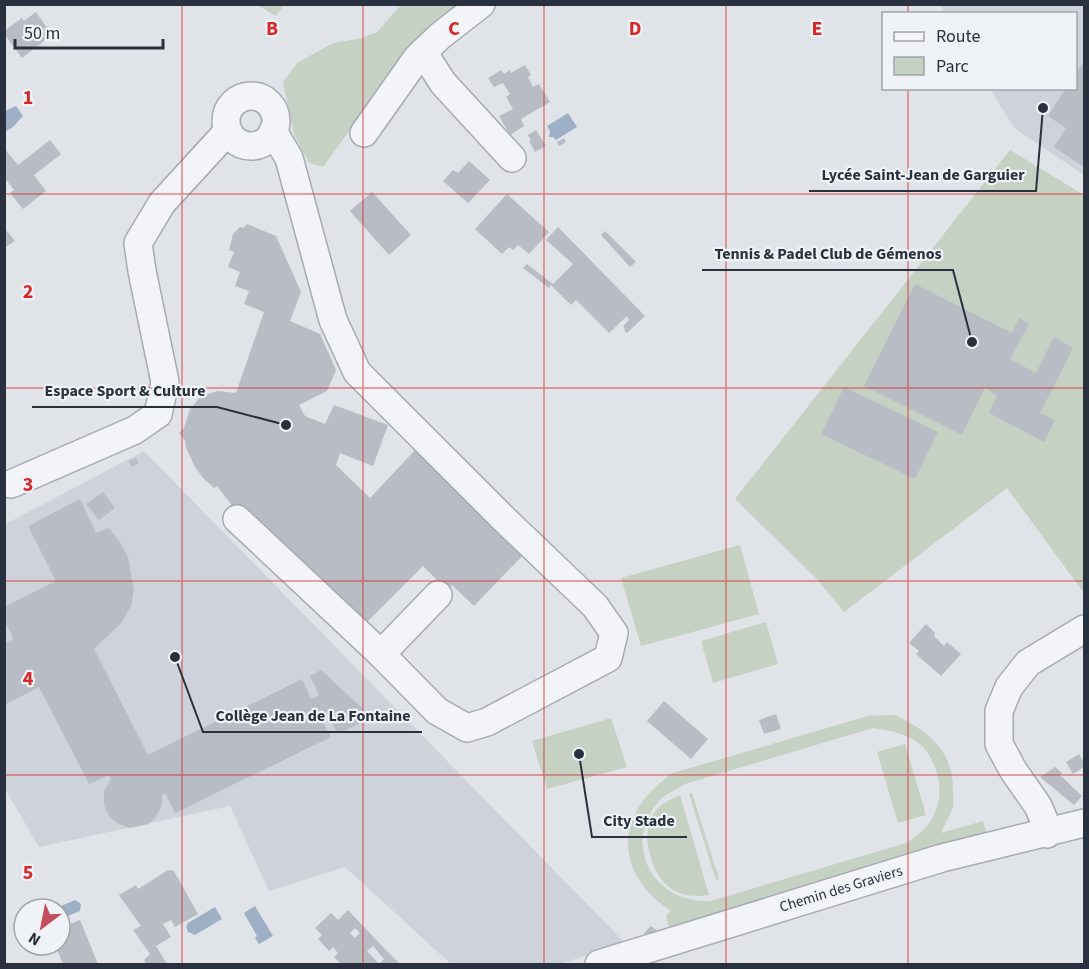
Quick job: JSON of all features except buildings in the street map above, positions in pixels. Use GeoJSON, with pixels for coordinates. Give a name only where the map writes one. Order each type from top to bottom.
{"type":"FeatureCollection","features":[{"type":"Feature","properties":{"kind":"street"},"geometry":{"type":"LineString","coordinates":[[364,133],[423,52],[481,4]]}},
{"type":"Feature","properties":{"kind":"street"},"geometry":{"type":"LineString","coordinates":[[423,52],[443,84],[512,158]]}},
{"type":"Feature","properties":{"kind":"street"},"geometry":{"type":"LineString","coordinates":[[246,96],[259,97],[272,107],[275,115],[273,132],[263,142],[250,146],[242,144],[228,131],[226,119],[228,111],[238,99],[246,96]]}},
{"type":"Feature","properties":{"kind":"street"},"geometry":{"type":"LineString","coordinates":[[7,481],[135,430],[158,414],[165,382],[138,243],[162,203],[228,131]]}},
{"type":"Feature","properties":{"kind":"street"},"geometry":{"type":"LineString","coordinates":[[237,519],[381,654],[437,711],[467,728],[487,722],[608,658],[614,633],[595,606],[357,372],[333,320],[289,158],[273,132]]}},
{"type":"Feature","properties":{"kind":"street"},"geometry":{"type":"LineString","coordinates":[[381,654],[438,595]]}},
{"type":"Feature","properties":{"kind":"street"},"geometry":{"type":"LineString","coordinates":[[1047,834],[1038,806],[1013,770],[999,744],[999,711],[1009,687],[1028,663],[1084,629]]}},
{"type":"Feature","properties":{"kind":"street","name":"Chemin des Graviers"},"geometry":{"type":"LineString","coordinates":[[599,964],[942,858],[1047,834],[1084,823]]}},
{"type":"Feature","properties":{"kind":"shaded area"},"geometry":{"type":"Polygon","coordinates":[[[940,5],[1084,5],[1084,175],[1014,128],[991,90],[1077,90],[1077,12],[944,12],[940,5]]]}},
{"type":"Feature","properties":{"kind":"shaded area"},"geometry":{"type":"Polygon","coordinates":[[[144,451],[625,943],[560,964],[451,964],[345,867],[269,891],[230,806],[39,847],[5,789],[4,525],[144,451]]]}},
{"type":"Feature","properties":{"kind":"green space"},"geometry":{"type":"Polygon","coordinates":[[[257,5],[284,5],[276,16],[257,5]]]}},
{"type":"Feature","properties":{"kind":"green space"},"geometry":{"type":"Polygon","coordinates":[[[401,5],[459,5],[398,64],[323,167],[309,163],[294,134],[283,82],[297,63],[333,43],[362,38],[377,32],[401,5]]]}},
{"type":"Feature","properties":{"kind":"green space"},"geometry":{"type":"Polygon","coordinates":[[[1010,150],[1084,195],[1084,593],[1007,488],[844,612],[816,578],[735,499],[1010,150]]]}},
{"type":"Feature","properties":{"kind":"green space"},"geometry":{"type":"Polygon","coordinates":[[[740,545],[759,614],[641,646],[621,578],[740,545]]]}},
{"type":"Feature","properties":{"kind":"green space"},"geometry":{"type":"Polygon","coordinates":[[[766,622],[778,664],[713,683],[701,641],[766,622]]]}},
{"type":"Feature","properties":{"kind":"green space"},"geometry":{"type":"Polygon","coordinates":[[[895,715],[927,735],[943,752],[952,774],[953,807],[941,833],[983,821],[987,835],[669,928],[666,915],[671,911],[652,895],[638,878],[630,860],[628,842],[631,824],[640,806],[654,789],[673,773],[868,716],[895,715]],[[873,728],[685,784],[668,794],[658,802],[647,819],[643,837],[644,854],[650,870],[660,883],[674,893],[691,900],[711,901],[906,843],[923,830],[935,814],[939,794],[937,773],[931,758],[916,741],[904,735],[873,728]]]}},
{"type":"Feature","properties":{"kind":"green space"},"geometry":{"type":"Polygon","coordinates":[[[611,718],[627,767],[547,789],[532,741],[611,718]]]}},
{"type":"Feature","properties":{"kind":"green space"},"geometry":{"type":"Polygon","coordinates":[[[905,744],[926,815],[898,823],[877,752],[905,744]]]}},
{"type":"Feature","properties":{"kind":"green space"},"geometry":{"type":"Polygon","coordinates":[[[692,793],[719,879],[716,880],[689,794],[692,793]]]}},
{"type":"Feature","properties":{"kind":"green space"},"geometry":{"type":"Polygon","coordinates":[[[680,795],[709,895],[686,895],[677,892],[663,881],[652,863],[648,842],[649,823],[653,814],[662,805],[680,795]]]}},
{"type":"Feature","properties":{"kind":"water"},"geometry":{"type":"Polygon","coordinates":[[[16,106],[23,116],[5,132],[5,111],[16,106]]]}},
{"type":"Feature","properties":{"kind":"water"},"geometry":{"type":"Polygon","coordinates":[[[568,113],[577,127],[556,140],[549,137],[550,131],[547,126],[568,113]]]}},
{"type":"Feature","properties":{"kind":"water"},"geometry":{"type":"Polygon","coordinates":[[[75,900],[81,904],[80,911],[72,914],[72,901],[75,900]]]}},
{"type":"Feature","properties":{"kind":"water"},"geometry":{"type":"Polygon","coordinates":[[[255,906],[273,936],[259,944],[244,913],[255,906]]]}},
{"type":"Feature","properties":{"kind":"water"},"geometry":{"type":"Polygon","coordinates":[[[215,907],[222,919],[195,935],[188,932],[186,927],[188,923],[215,907]]]}},
{"type":"Feature","properties":{"kind":"place","name":"Lycée Saint-Jean de Garguier"},"geometry":{"type":"Point","coordinates":[1043,108]}},
{"type":"Feature","properties":{"kind":"place","name":"Tennis & Padel Club de Gémenos"},"geometry":{"type":"Point","coordinates":[972,342]}},
{"type":"Feature","properties":{"kind":"place","name":"Espace Sport & Culture"},"geometry":{"type":"Point","coordinates":[286,425]}},
{"type":"Feature","properties":{"kind":"place","name":"Collège Jean de La Fontaine"},"geometry":{"type":"Point","coordinates":[175,657]}},
{"type":"Feature","properties":{"kind":"place","name":"City Stade"},"geometry":{"type":"Point","coordinates":[579,754]}}]}
